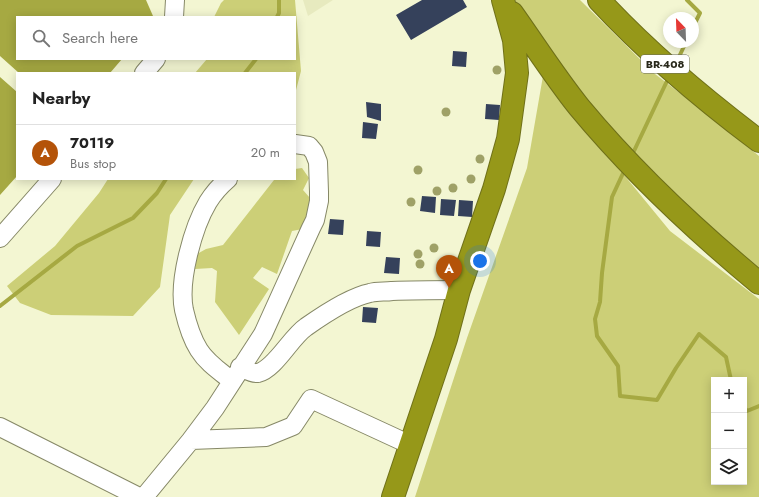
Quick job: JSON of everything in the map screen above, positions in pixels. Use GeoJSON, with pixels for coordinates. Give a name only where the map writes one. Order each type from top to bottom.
{"type":"FeatureCollection","features":[{"type":"Feature","properties":{"kind":"highway"},"geometry":{"type":"LineString","coordinates":[[503,0],[564,87],[609,140],[669,204],[759,283]]}},
{"type":"Feature","properties":{"kind":"highway"},"geometry":{"type":"LineString","coordinates":[[393,497],[446,338],[459,290],[494,189],[508,140],[517,73],[514,40],[503,0]]}},
{"type":"Feature","properties":{"kind":"highway","name":"BR-408"},"geometry":{"type":"LineString","coordinates":[[600,0],[643,44],[691,87],[759,141]]}},
{"type":"Feature","properties":{"kind":"highway"},"geometry":{"type":"LineString","coordinates":[[736,123],[759,133]]}},
{"type":"Feature","properties":{"kind":"street"},"geometry":{"type":"LineString","coordinates":[[174,16],[175,0]]}},
{"type":"Feature","properties":{"kind":"street"},"geometry":{"type":"LineString","coordinates":[[145,72],[155,60]]}},
{"type":"Feature","properties":{"kind":"street"},"geometry":{"type":"LineString","coordinates":[[144,497],[215,408],[263,334],[315,220],[319,200],[318,162],[314,152],[309,146],[296,144]]}},
{"type":"Feature","properties":{"kind":"street"},"geometry":{"type":"LineString","coordinates":[[0,238],[51,180]]}},
{"type":"Feature","properties":{"kind":"street"},"geometry":{"type":"LineString","coordinates":[[227,180],[208,201],[199,220],[189,248],[183,288],[183,299],[184,310],[199,351],[207,359],[236,374],[251,372],[257,373],[269,367],[299,332],[324,314],[370,293],[421,290],[459,290]]}},
{"type":"Feature","properties":{"kind":"street"},"geometry":{"type":"LineString","coordinates":[[191,440],[266,437],[293,426],[311,399],[402,441]]}},
{"type":"Feature","properties":{"kind":"street"},"geometry":{"type":"LineString","coordinates":[[0,427],[139,497]]}},
{"type":"Feature","properties":{"kind":"shaded area"},"geometry":{"type":"Polygon","coordinates":[[[0,0],[146,0],[153,16],[16,16],[16,60],[121,60],[111,72],[18,72],[0,56],[0,0]]]}},
{"type":"Feature","properties":{"kind":"shaded area"},"geometry":{"type":"Polygon","coordinates":[[[303,0],[333,0],[308,16],[303,0]]]}},
{"type":"Feature","properties":{"kind":"shaded area"},"geometry":{"type":"Polygon","coordinates":[[[0,77],[16,91],[16,177],[0,195],[0,77]]]}},
{"type":"Feature","properties":{"kind":"green space"},"geometry":{"type":"Polygon","coordinates":[[[224,0],[295,0],[301,71],[296,90],[296,72],[196,72],[206,60],[296,60],[296,16],[214,16],[224,0]]]}},
{"type":"Feature","properties":{"kind":"green space"},"geometry":{"type":"Polygon","coordinates":[[[515,0],[580,0],[655,74],[759,156],[759,273],[642,163],[549,57],[515,0]]]}},
{"type":"Feature","properties":{"kind":"green space"},"geometry":{"type":"Polygon","coordinates":[[[543,76],[670,231],[759,299],[759,497],[415,497],[467,338],[527,168],[543,76]]]}},
{"type":"Feature","properties":{"kind":"green space"},"geometry":{"type":"Polygon","coordinates":[[[302,168],[309,178],[303,190],[310,198],[311,221],[308,228],[292,231],[277,274],[262,267],[253,278],[269,289],[239,335],[215,302],[217,271],[212,268],[195,269],[197,254],[206,249],[223,245],[274,180],[296,180],[296,169],[302,168]]]}},
{"type":"Feature","properties":{"kind":"green space"},"geometry":{"type":"Polygon","coordinates":[[[107,180],[193,180],[170,215],[160,287],[133,316],[51,315],[20,303],[7,286],[55,246],[99,193],[107,180]]]}},
{"type":"Feature","properties":{"kind":"building"},"geometry":{"type":"Polygon","coordinates":[[[422,0],[463,0],[467,7],[411,40],[396,15],[422,0]]]}},
{"type":"Feature","properties":{"kind":"building"},"geometry":{"type":"Polygon","coordinates":[[[453,51],[467,52],[466,67],[452,66],[453,51]]]}},
{"type":"Feature","properties":{"kind":"building"},"geometry":{"type":"Polygon","coordinates":[[[366,102],[381,104],[381,121],[367,117],[366,102]]]}},
{"type":"Feature","properties":{"kind":"building"},"geometry":{"type":"Polygon","coordinates":[[[486,104],[500,105],[499,120],[485,119],[486,104]]]}},
{"type":"Feature","properties":{"kind":"building"},"geometry":{"type":"Polygon","coordinates":[[[363,122],[378,124],[376,139],[362,138],[363,122]]]}},
{"type":"Feature","properties":{"kind":"building"},"geometry":{"type":"Polygon","coordinates":[[[422,196],[436,197],[435,213],[420,211],[422,196]]]}},
{"type":"Feature","properties":{"kind":"building"},"geometry":{"type":"Polygon","coordinates":[[[441,199],[456,200],[454,216],[440,215],[441,199]]]}},
{"type":"Feature","properties":{"kind":"building"},"geometry":{"type":"Polygon","coordinates":[[[459,200],[473,201],[472,217],[458,216],[459,200]]]}},
{"type":"Feature","properties":{"kind":"building"},"geometry":{"type":"Polygon","coordinates":[[[330,219],[344,220],[343,235],[328,234],[330,219]]]}},
{"type":"Feature","properties":{"kind":"building"},"geometry":{"type":"Polygon","coordinates":[[[367,231],[381,232],[380,247],[366,246],[367,231]]]}},
{"type":"Feature","properties":{"kind":"building"},"geometry":{"type":"Polygon","coordinates":[[[386,257],[400,258],[399,274],[384,273],[386,257]]]}},
{"type":"Feature","properties":{"kind":"building"},"geometry":{"type":"Polygon","coordinates":[[[363,307],[378,308],[376,323],[362,322],[363,307]]]}},
{"type":"Feature","properties":{"kind":"waterway"},"geometry":{"type":"LineString","coordinates":[[278,16],[279,13],[279,0]]}},
{"type":"Feature","properties":{"kind":"waterway"},"geometry":{"type":"LineString","coordinates":[[687,0],[699,12]]}},
{"type":"Feature","properties":{"kind":"waterway"},"geometry":{"type":"LineString","coordinates":[[678,59],[683,48]]}},
{"type":"Feature","properties":{"kind":"waterway"},"geometry":{"type":"LineString","coordinates":[[246,72],[255,60]]}},
{"type":"Feature","properties":{"kind":"waterway"},"geometry":{"type":"LineString","coordinates":[[634,151],[667,81]]}},
{"type":"Feature","properties":{"kind":"waterway"},"geometry":{"type":"LineString","coordinates":[[625,169],[612,197],[602,273],[600,302],[595,319],[597,336],[618,366],[620,396],[657,400],[699,334],[726,357],[730,377]]}},
{"type":"Feature","properties":{"kind":"waterway"},"geometry":{"type":"LineString","coordinates":[[0,306],[77,246],[133,218],[157,193],[165,180]]}},
{"type":"Feature","properties":{"kind":"waterway"},"geometry":{"type":"LineString","coordinates":[[747,411],[759,406]]}},
{"type":"Feature","properties":{"kind":"place","name":"70119"},"geometry":{"type":"Point","coordinates":[449,288]}}]}
